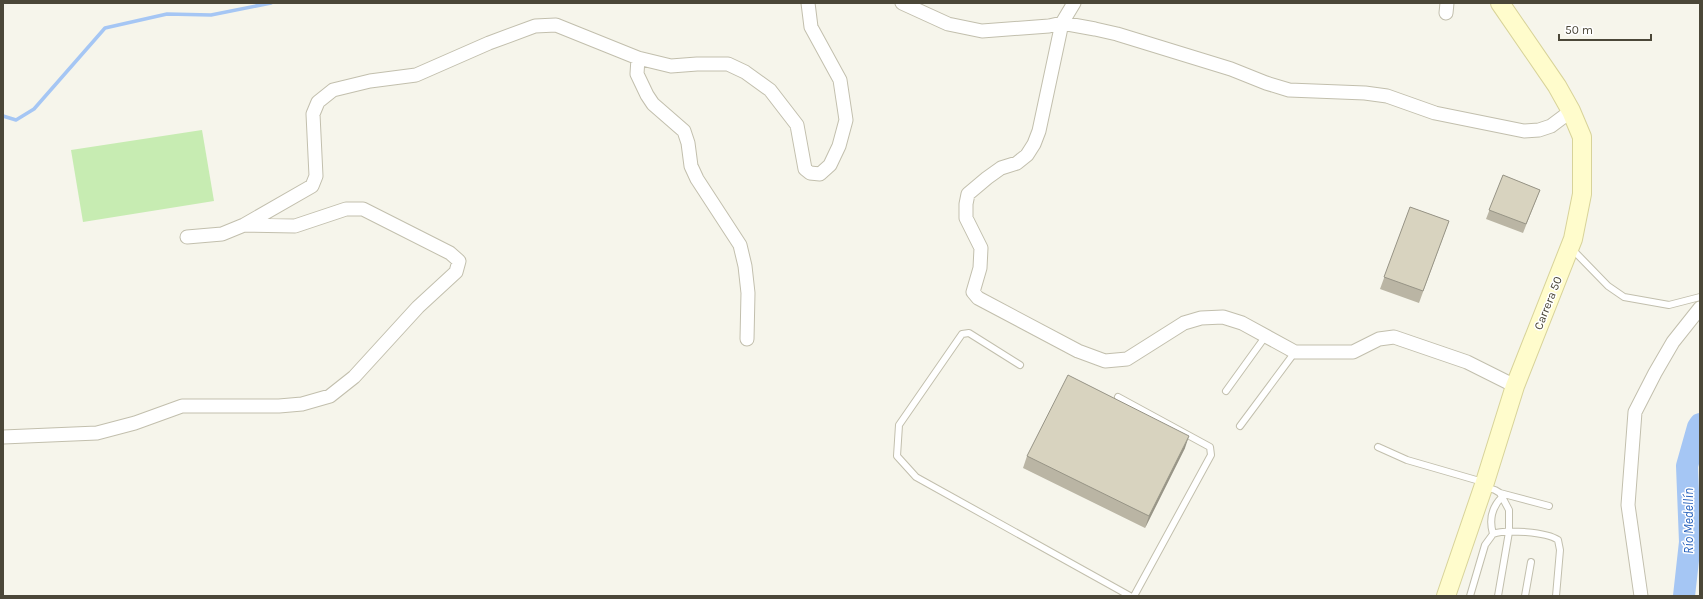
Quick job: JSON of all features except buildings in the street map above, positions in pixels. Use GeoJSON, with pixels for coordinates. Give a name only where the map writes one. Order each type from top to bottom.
{"type":"FeatureCollection","features":[{"type":"Feature","properties":{"kind":"main road","name":"Carrera 50"},"geometry":{"type":"LineString","coordinates":[[1446,596],[1492,490],[1515,386],[1573,239],[1582,194],[1582,137],[1557,86],[1500,3]]}},
{"type":"Feature","properties":{"kind":"street"},"geometry":{"type":"LineString","coordinates":[[187,237],[222,234],[244,225],[312,186],[316,176],[313,114],[318,102],[333,90],[370,81],[416,75],[489,43],[535,26],[556,25],[638,58],[671,66],[728,64],[745,72],[770,90],[797,125],[805,169],[810,173],[820,174],[830,166],[839,146],[846,120],[840,80],[811,27],[808,3]]}},
{"type":"Feature","properties":{"kind":"street"},"geometry":{"type":"LineString","coordinates":[[902,3],[948,24],[982,31],[1049,26],[1062,23],[1117,34],[1231,69],[1266,83],[1289,90],[1365,93],[1387,96],[1435,113],[1524,131],[1539,130],[1551,126],[1570,111]]}},
{"type":"Feature","properties":{"kind":"street"},"geometry":{"type":"LineString","coordinates":[[1074,3],[1062,23],[1040,131],[1034,144],[1027,155],[1017,163],[1002,168],[968,194],[966,218],[981,248],[980,268],[973,292],[978,298],[1078,351],[1105,361],[1127,359],[1184,323],[1201,318],[1223,317],[1242,323],[1265,337],[1280,343],[1295,352],[1352,352],[1379,339],[1394,337],[1467,362],[1515,386]]}},
{"type":"Feature","properties":{"kind":"street"},"geometry":{"type":"LineString","coordinates":[[638,58],[637,74],[647,95],[653,104],[684,131],[688,143],[691,166],[697,179],[740,245],[745,266],[748,293],[747,339]]}},
{"type":"Feature","properties":{"kind":"street"},"geometry":{"type":"LineString","coordinates":[[3,437],[97,433],[135,423],[182,406],[279,406],[302,404],[330,396],[354,377],[418,307],[456,272],[459,261],[450,253],[363,209],[346,209],[295,226],[244,225]]}},
{"type":"Feature","properties":{"kind":"street"},"geometry":{"type":"LineString","coordinates":[[1641,596],[1628,505],[1636,412],[1655,373],[1673,342],[1700,308]]}},
{"type":"Feature","properties":{"kind":"lane"},"geometry":{"type":"LineString","coordinates":[[1570,247],[1608,286],[1624,296],[1669,305],[1700,296]]}},
{"type":"Feature","properties":{"kind":"lane"},"geometry":{"type":"LineString","coordinates":[[1020,365],[969,332],[962,334],[899,425],[897,456],[916,477],[1130,596]]}},
{"type":"Feature","properties":{"kind":"lane"},"geometry":{"type":"LineString","coordinates":[[1226,391],[1265,337]]}},
{"type":"Feature","properties":{"kind":"lane"},"geometry":{"type":"LineString","coordinates":[[1240,426],[1295,352]]}},
{"type":"Feature","properties":{"kind":"lane"},"geometry":{"type":"LineString","coordinates":[[1118,397],[1210,448],[1211,455],[1134,596]]}},
{"type":"Feature","properties":{"kind":"lane"},"geometry":{"type":"LineString","coordinates":[[1378,447],[1407,460],[1492,490],[1549,506]]}},
{"type":"Feature","properties":{"kind":"lane"},"geometry":{"type":"LineString","coordinates":[[1492,490],[1509,510],[1509,532],[1498,596]]}},
{"type":"Feature","properties":{"kind":"lane"},"geometry":{"type":"LineString","coordinates":[[1492,490],[1494,507],[1490,524],[1493,534]]}},
{"type":"Feature","properties":{"kind":"lane"},"geometry":{"type":"LineString","coordinates":[[1470,596],[1485,545],[1493,534],[1498,532],[1509,532],[1547,536],[1558,540],[1560,550],[1556,596]]}},
{"type":"Feature","properties":{"kind":"lane"},"geometry":{"type":"LineString","coordinates":[[1525,596],[1531,562]]}},
{"type":"Feature","properties":{"kind":"green space"},"geometry":{"type":"Polygon","coordinates":[[[202,130],[214,201],[83,222],[71,150],[202,130]]]}},
{"type":"Feature","properties":{"kind":"waterway"},"geometry":{"type":"LineString","coordinates":[[3,116],[16,120],[34,109],[105,28],[167,14],[211,15],[271,3]]}},
{"type":"Feature","properties":{"kind":"waterway","name":"Río Medellín"},"geometry":{"type":"LineString","coordinates":[[1684,596],[1690,542],[1687,466],[1700,424]]}}]}
